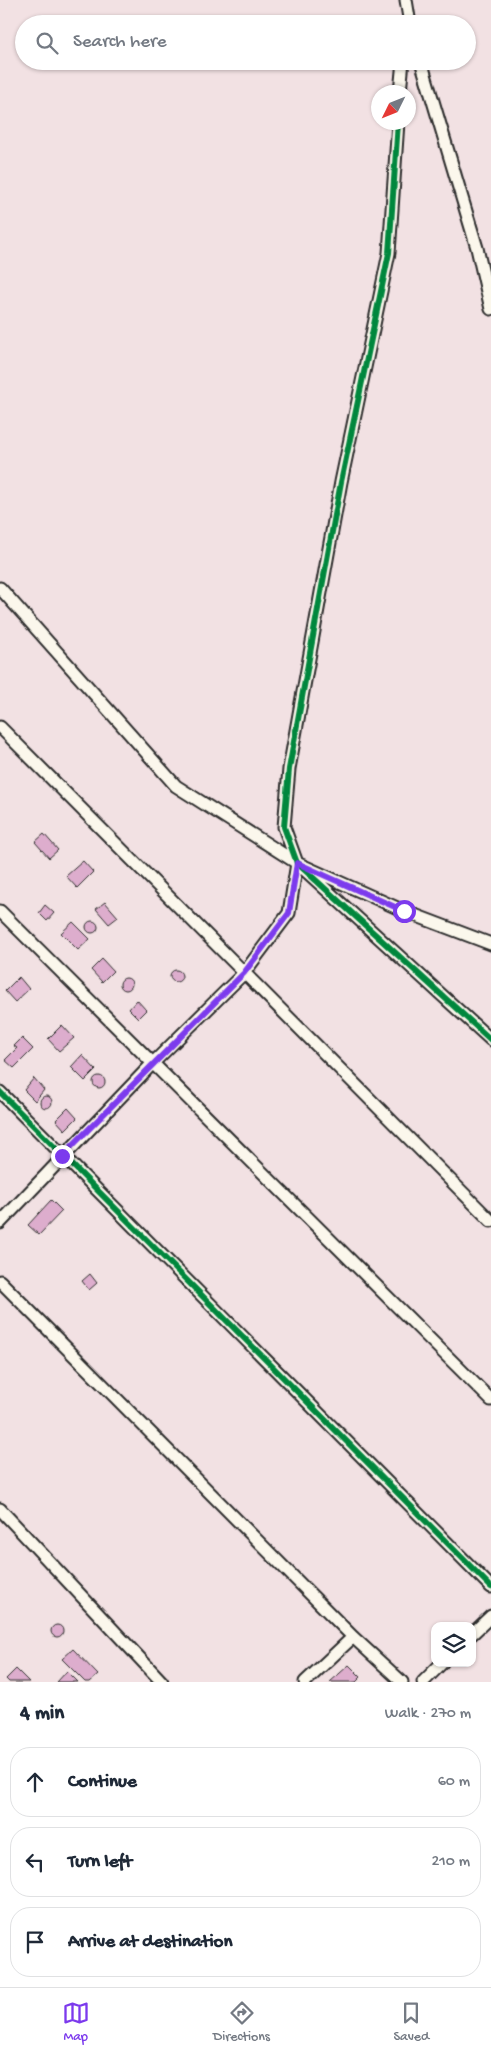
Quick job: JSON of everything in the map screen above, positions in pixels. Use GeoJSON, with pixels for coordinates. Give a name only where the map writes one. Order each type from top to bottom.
{"type":"FeatureCollection","features":[{"type":"Feature","properties":{"kind":"street"},"geometry":{"type":"LineString","coordinates":[[401,85],[402,70]]}},
{"type":"Feature","properties":{"kind":"street"},"geometry":{"type":"LineString","coordinates":[[424,70],[477,248],[491,309]]}},
{"type":"Feature","properties":{"kind":"street"},"geometry":{"type":"LineString","coordinates":[[397,130],[389,253],[341,482],[290,769],[284,827],[297,863],[491,1040]]}},
{"type":"Feature","properties":{"kind":"street"},"geometry":{"type":"LineString","coordinates":[[0,588],[176,786],[297,863],[404,911],[491,944]]}},
{"type":"Feature","properties":{"kind":"street"},"geometry":{"type":"LineString","coordinates":[[0,727],[491,1221]]}},
{"type":"Feature","properties":{"kind":"street"},"geometry":{"type":"LineString","coordinates":[[0,1223],[62,1156],[244,973],[289,913],[297,863]]}},
{"type":"Feature","properties":{"kind":"street"},"geometry":{"type":"LineString","coordinates":[[0,911],[491,1400]]}},
{"type":"Feature","properties":{"kind":"street"},"geometry":{"type":"LineString","coordinates":[[0,1092],[491,1587]]}},
{"type":"Feature","properties":{"kind":"street"},"geometry":{"type":"LineString","coordinates":[[0,1281],[353,1637],[402,1682]]}},
{"type":"Feature","properties":{"kind":"street"},"geometry":{"type":"LineString","coordinates":[[0,1509],[162,1682]]}},
{"type":"Feature","properties":{"kind":"street"},"geometry":{"type":"LineString","coordinates":[[476,1630],[491,1616]]}},
{"type":"Feature","properties":{"kind":"street"},"geometry":{"type":"LineString","coordinates":[[305,1682],[353,1637]]}},
{"type":"Feature","properties":{"kind":"street"},"geometry":{"type":"LineString","coordinates":[[423,1682],[438,1667]]}},
{"type":"Feature","properties":{"kind":"building"},"geometry":{"type":"Polygon","coordinates":[[[44,834],[58,850],[49,858],[35,842],[44,834]]]}},
{"type":"Feature","properties":{"kind":"building"},"geometry":{"type":"Polygon","coordinates":[[[83,861],[93,872],[77,888],[66,876],[83,861]]]}},
{"type":"Feature","properties":{"kind":"building"},"geometry":{"type":"Polygon","coordinates":[[[105,902],[118,917],[109,924],[96,909],[105,902]]]}},
{"type":"Feature","properties":{"kind":"building"},"geometry":{"type":"Polygon","coordinates":[[[45,905],[54,913],[47,921],[39,913],[45,905]]]}},
{"type":"Feature","properties":{"kind":"building"},"geometry":{"type":"Polygon","coordinates":[[[90,921],[94,921],[98,927],[94,933],[90,933],[86,929],[86,925],[90,921]]]}},
{"type":"Feature","properties":{"kind":"building"},"geometry":{"type":"Polygon","coordinates":[[[73,922],[90,939],[78,950],[61,933],[73,922]]]}},
{"type":"Feature","properties":{"kind":"building"},"geometry":{"type":"Polygon","coordinates":[[[102,959],[113,971],[102,982],[91,970],[102,959]]]}},
{"type":"Feature","properties":{"kind":"building"},"geometry":{"type":"Polygon","coordinates":[[[174,970],[178,970],[182,976],[178,982],[174,982],[170,978],[170,974],[174,970]]]}},
{"type":"Feature","properties":{"kind":"building"},"geometry":{"type":"Polygon","coordinates":[[[19,977],[29,989],[15,1002],[5,991],[19,977]]]}},
{"type":"Feature","properties":{"kind":"building"},"geometry":{"type":"Polygon","coordinates":[[[124,978],[128,978],[132,984],[128,990],[124,990],[120,986],[120,982],[124,978]]]}},
{"type":"Feature","properties":{"kind":"building"},"geometry":{"type":"Polygon","coordinates":[[[137,1000],[146,1010],[138,1018],[129,1009],[137,1000]]]}},
{"type":"Feature","properties":{"kind":"building"},"geometry":{"type":"Polygon","coordinates":[[[62,1025],[74,1038],[59,1051],[48,1039],[62,1025]]]}},
{"type":"Feature","properties":{"kind":"building"},"geometry":{"type":"Polygon","coordinates":[[[22,1038],[33,1049],[14,1068],[5,1060],[17,1048],[14,1046],[22,1038]]]}},
{"type":"Feature","properties":{"kind":"building"},"geometry":{"type":"Polygon","coordinates":[[[82,1055],[96,1070],[85,1081],[71,1067],[82,1055]]]}},
{"type":"Feature","properties":{"kind":"building"},"geometry":{"type":"Polygon","coordinates":[[[97,1076],[101,1076],[105,1082],[101,1088],[97,1088],[93,1084],[93,1080],[97,1076]]]}},
{"type":"Feature","properties":{"kind":"building"},"geometry":{"type":"Polygon","coordinates":[[[34,1078],[44,1090],[35,1101],[24,1090],[34,1078]]]}},
{"type":"Feature","properties":{"kind":"building"},"geometry":{"type":"Polygon","coordinates":[[[44,1096],[48,1096],[52,1102],[48,1108],[44,1108],[40,1104],[40,1100],[44,1096]]]}},
{"type":"Feature","properties":{"kind":"building"},"geometry":{"type":"Polygon","coordinates":[[[68,1108],[77,1118],[65,1130],[56,1120],[68,1108]]]}},
{"type":"Feature","properties":{"kind":"building"},"geometry":{"type":"Polygon","coordinates":[[[51,1200],[62,1211],[39,1235],[28,1225],[51,1200]]]}},
{"type":"Feature","properties":{"kind":"building"},"geometry":{"type":"Polygon","coordinates":[[[90,1274],[97,1283],[89,1290],[82,1281],[90,1274]]]}},
{"type":"Feature","properties":{"kind":"building"},"geometry":{"type":"Polygon","coordinates":[[[55,1625],[59,1625],[63,1631],[59,1637],[55,1637],[51,1633],[51,1629],[55,1625]]]}},
{"type":"Feature","properties":{"kind":"building"},"geometry":{"type":"Polygon","coordinates":[[[73,1649],[98,1675],[90,1682],[85,1682],[62,1659],[73,1649]]]}},
{"type":"Feature","properties":{"kind":"building"},"geometry":{"type":"Polygon","coordinates":[[[349,1665],[361,1677],[356,1682],[330,1682],[349,1665]]]}},
{"type":"Feature","properties":{"kind":"building"},"geometry":{"type":"Polygon","coordinates":[[[16,1669],[29,1682],[9,1682],[6,1679],[16,1669]]]}},
{"type":"Feature","properties":{"kind":"building"},"geometry":{"type":"Polygon","coordinates":[[[67,1671],[78,1682],[57,1682],[67,1671]]]}},
{"type":"Feature","properties":{"kind":"cycle path"},"geometry":{"type":"LineString","coordinates":[[397,130],[389,253],[341,482],[289,769],[284,827],[297,863],[491,1040]]}},
{"type":"Feature","properties":{"kind":"cycle path"},"geometry":{"type":"LineString","coordinates":[[0,1092],[491,1587]]}},
{"type":"Feature","properties":{"kind":"route"},"geometry":{"type":"LineString","coordinates":[[62,1156],[244,973],[289,913],[297,863],[404,911]]}}]}
